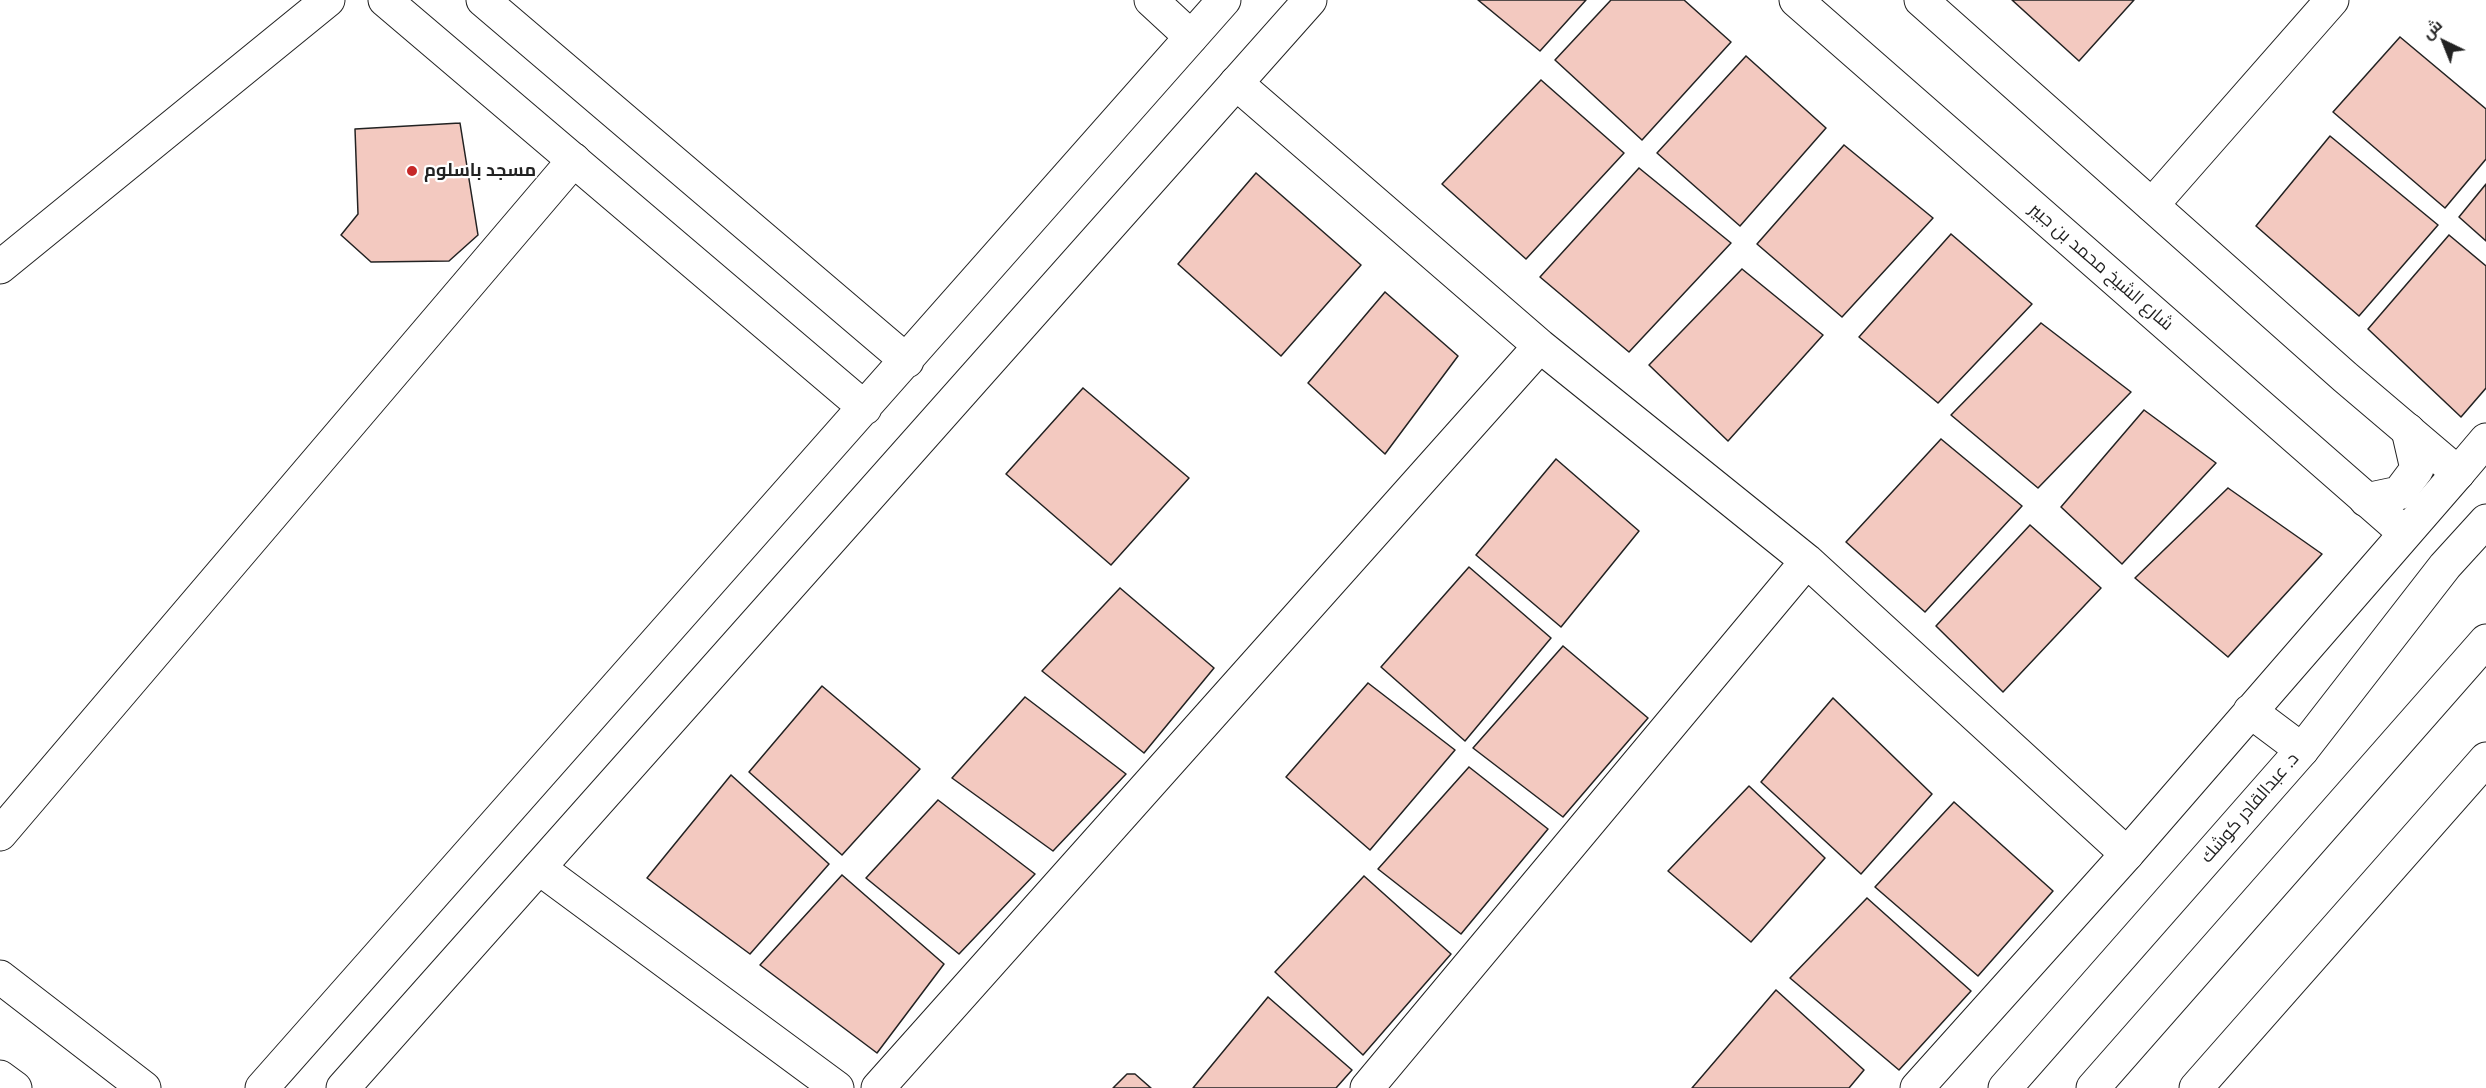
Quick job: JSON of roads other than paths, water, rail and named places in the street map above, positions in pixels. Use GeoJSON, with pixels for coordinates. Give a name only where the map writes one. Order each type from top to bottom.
{"type":"FeatureCollection","features":[{"type":"Feature","properties":{"kind":"street"},"geometry":{"type":"LineString","coordinates":[[0,267],[328,0]]}},
{"type":"Feature","properties":{"kind":"street"},"geometry":{"type":"LineString","coordinates":[[386,0],[865,408]]}},
{"type":"Feature","properties":{"kind":"street"},"geometry":{"type":"LineString","coordinates":[[483,0],[907,361]]}},
{"type":"Feature","properties":{"kind":"street"},"geometry":{"type":"LineString","coordinates":[[1151,0],[1191,37]]}},
{"type":"Feature","properties":{"kind":"street"},"geometry":{"type":"LineString","coordinates":[[262,1088],[1224,0]]}},
{"type":"Feature","properties":{"kind":"street"},"geometry":{"type":"LineString","coordinates":[[343,1088],[1310,0]]}},
{"type":"Feature","properties":{"kind":"street","name":"شارع الشيخ محمد بن جبير"},"geometry":{"type":"LineString","coordinates":[[1796,0],[2405,533]]}},
{"type":"Feature","properties":{"kind":"street"},"geometry":{"type":"LineString","coordinates":[[1921,0],[2345,377],[2458,473]]}},
{"type":"Feature","properties":{"kind":"street"},"geometry":{"type":"LineString","coordinates":[[2152,205],[2332,0]]}},
{"type":"Feature","properties":{"kind":"street"},"geometry":{"type":"LineString","coordinates":[[1236,83],[1540,346],[1807,561],[2127,854]]}},
{"type":"Feature","properties":{"kind":"street"},"geometry":{"type":"LineString","coordinates":[[0,834],[574,160]]}},
{"type":"Feature","properties":{"kind":"street"},"geometry":{"type":"LineString","coordinates":[[878,1088],[1540,346]]}},
{"type":"Feature","properties":{"kind":"street"},"geometry":{"type":"LineString","coordinates":[[2366,500],[2399,493],[2417,470],[2408,430]]}},
{"type":"Feature","properties":{"kind":"street"},"geometry":{"type":"LineString","coordinates":[[1917,1088],[2127,854],[2486,440]]}},
{"type":"Feature","properties":{"kind":"street","name":"د. عبدالقادر كوشك"},"geometry":{"type":"LineString","coordinates":[[2005,1088],[2302,750],[2445,566],[2486,521]]}},
{"type":"Feature","properties":{"kind":"street"},"geometry":{"type":"LineString","coordinates":[[1367,1088],[1807,561]]}},
{"type":"Feature","properties":{"kind":"street"},"geometry":{"type":"LineString","coordinates":[[2098,1086],[2486,641]]}},
{"type":"Feature","properties":{"kind":"street"},"geometry":{"type":"LineString","coordinates":[[2250,711],[2302,750]]}},
{"type":"Feature","properties":{"kind":"street"},"geometry":{"type":"LineString","coordinates":[[2196,1088],[2486,759]]}},
{"type":"Feature","properties":{"kind":"street"},"geometry":{"type":"LineString","coordinates":[[539,868],[837,1088]]}},
{"type":"Feature","properties":{"kind":"street"},"geometry":{"type":"LineString","coordinates":[[0,977],[144,1088]]}},
{"type":"Feature","properties":{"kind":"street"},"geometry":{"type":"LineString","coordinates":[[0,1077],[15,1088]]}},
{"type":"Feature","properties":{"kind":"place","name":"مسجد باسلوم"},"geometry":{"type":"Point","coordinates":[412,171]}}]}
